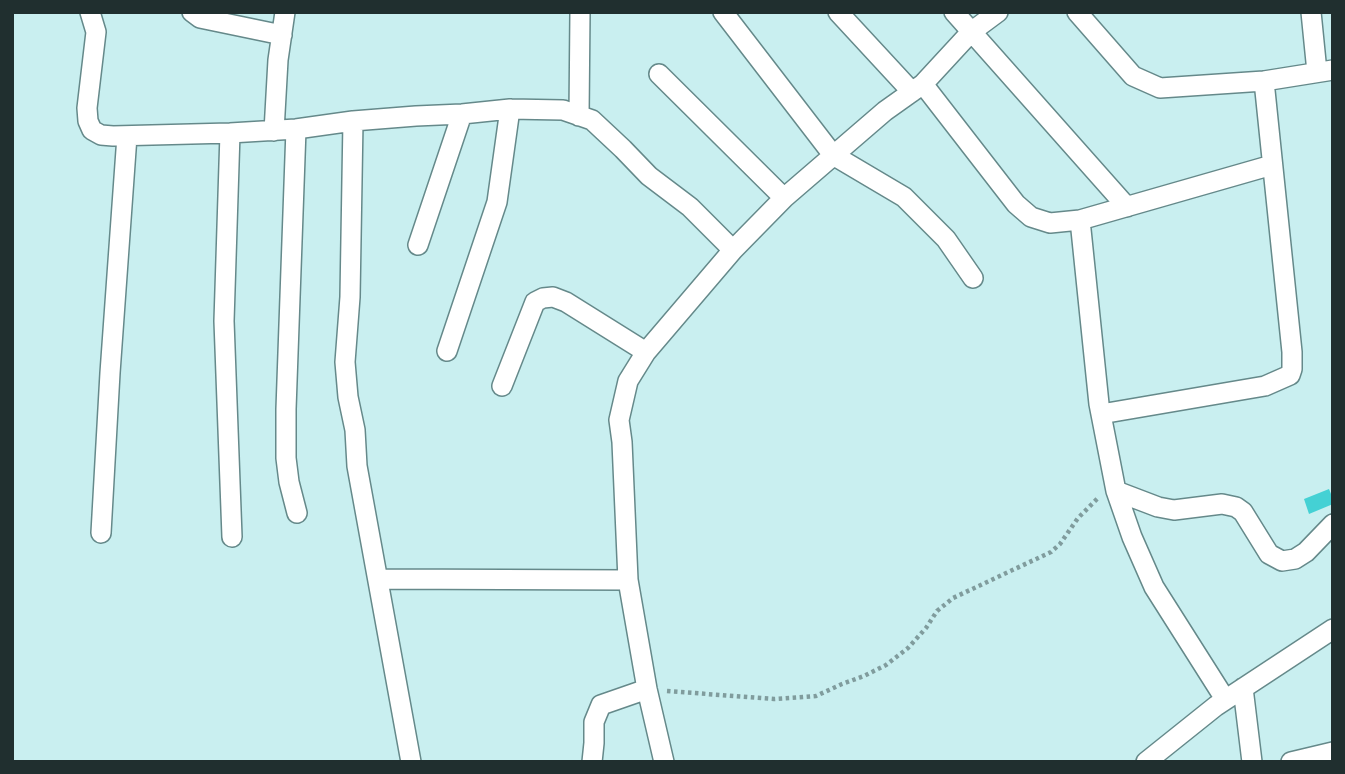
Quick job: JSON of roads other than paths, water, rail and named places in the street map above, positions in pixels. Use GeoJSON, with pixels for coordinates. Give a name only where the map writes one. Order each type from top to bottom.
{"type":"FeatureCollection","features":[{"type":"Feature","properties":{"kind":"street"},"geometry":{"type":"LineString","coordinates":[[90,12],[96,32],[87,108],[88,121],[92,130],[101,135],[274,131],[353,121],[510,109],[563,110],[592,120],[649,176],[690,207],[733,250]]}},
{"type":"Feature","properties":{"kind":"street"},"geometry":{"type":"LineString","coordinates":[[192,12],[200,19],[282,35]]}},
{"type":"Feature","properties":{"kind":"street"},"geometry":{"type":"LineString","coordinates":[[274,131],[276,82],[285,12]]}},
{"type":"Feature","properties":{"kind":"street"},"geometry":{"type":"LineString","coordinates":[[579,116],[580,12]]}},
{"type":"Feature","properties":{"kind":"street"},"geometry":{"type":"LineString","coordinates":[[723,12],[833,155],[904,197],[946,239],[973,278]]}},
{"type":"Feature","properties":{"kind":"street"},"geometry":{"type":"LineString","coordinates":[[838,12],[918,88],[1016,204],[1031,217],[1050,223],[1080,220],[1272,165]]}},
{"type":"Feature","properties":{"kind":"street"},"geometry":{"type":"LineString","coordinates":[[954,12],[1127,207]]}},
{"type":"Feature","properties":{"kind":"street"},"geometry":{"type":"LineString","coordinates":[[664,762],[647,689],[628,580],[619,420],[628,382],[646,352],[733,250],[784,198],[885,111],[918,88],[971,33],[998,12]]}},
{"type":"Feature","properties":{"kind":"street"},"geometry":{"type":"LineString","coordinates":[[1077,12],[1133,76],[1160,88],[1264,81],[1325,71],[1311,12]]}},
{"type":"Feature","properties":{"kind":"street"},"geometry":{"type":"LineString","coordinates":[[659,74],[784,198]]}},
{"type":"Feature","properties":{"kind":"street"},"geometry":{"type":"LineString","coordinates":[[1101,414],[1265,386],[1290,376],[1292,352],[1264,81]]}},
{"type":"Feature","properties":{"kind":"street"},"geometry":{"type":"LineString","coordinates":[[447,351],[497,202],[510,109]]}},
{"type":"Feature","properties":{"kind":"street"},"geometry":{"type":"LineString","coordinates":[[418,245],[462,114]]}},
{"type":"Feature","properties":{"kind":"street"},"geometry":{"type":"LineString","coordinates":[[353,121],[351,297],[345,362],[348,397],[355,430],[357,466],[411,762]]}},
{"type":"Feature","properties":{"kind":"street"},"geometry":{"type":"LineString","coordinates":[[296,129],[286,458],[289,482],[298,513]]}},
{"type":"Feature","properties":{"kind":"street"},"geometry":{"type":"LineString","coordinates":[[230,133],[224,321],[232,537]]}},
{"type":"Feature","properties":{"kind":"street"},"geometry":{"type":"LineString","coordinates":[[102,533],[127,136]]}},
{"type":"Feature","properties":{"kind":"street"},"geometry":{"type":"LineString","coordinates":[[1080,220],[1101,414],[1114,487],[1154,587],[1225,699]]}},
{"type":"Feature","properties":{"kind":"street"},"geometry":{"type":"LineString","coordinates":[[502,386],[535,302],[543,298],[553,297],[566,302],[646,352]]}},
{"type":"Feature","properties":{"kind":"street"},"geometry":{"type":"LineString","coordinates":[[1114,487],[1158,507],[1174,510],[1222,503],[1236,507],[1244,512],[1269,554],[1282,561],[1295,559],[1306,552],[1333,524]]}},
{"type":"Feature","properties":{"kind":"street"},"geometry":{"type":"LineString","coordinates":[[379,579],[628,580]]}},
{"type":"Feature","properties":{"kind":"street"},"geometry":{"type":"LineString","coordinates":[[1146,762],[1225,699],[1333,629]]}},
{"type":"Feature","properties":{"kind":"street"},"geometry":{"type":"LineString","coordinates":[[1243,688],[1252,762]]}},
{"type":"Feature","properties":{"kind":"street"},"geometry":{"type":"LineString","coordinates":[[592,762],[594,722],[601,705],[647,689]]}},
{"type":"Feature","properties":{"kind":"street"},"geometry":{"type":"LineString","coordinates":[[1291,762],[1333,751]]}}]}
